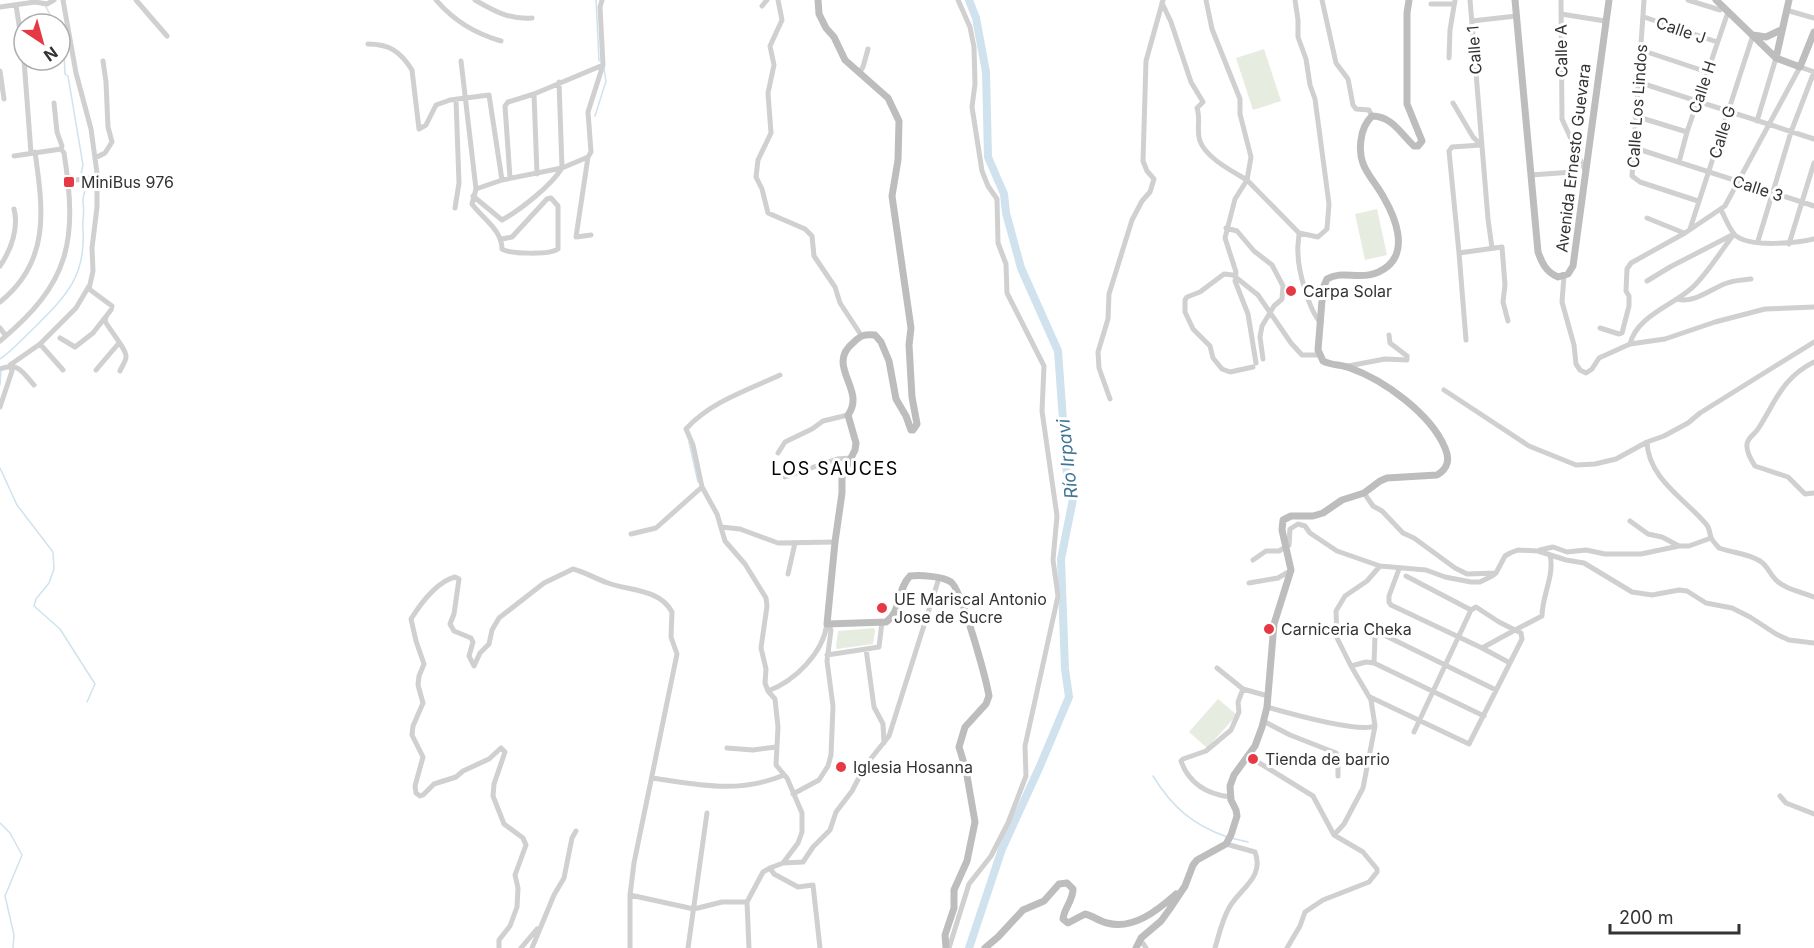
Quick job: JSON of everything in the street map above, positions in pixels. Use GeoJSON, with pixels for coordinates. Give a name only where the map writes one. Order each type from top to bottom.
{"type":"FeatureCollection","features":[{"type":"Feature","properties":{"kind":"main road"},"geometry":{"type":"LineString","coordinates":[[818,0],[819,14],[845,60],[888,98],[899,121],[898,160],[892,196],[911,328],[909,345],[912,397],[917,424],[913,430],[909,428],[906,416],[896,399],[892,370],[881,342],[875,335],[861,335],[845,349],[842,356],[854,401],[853,408],[848,415],[856,443],[855,450],[842,476],[840,515],[827,624],[889,620],[893,616],[904,583],[910,576],[946,580],[955,586],[966,611],[989,696],[986,704],[965,727],[959,747],[966,770],[975,822],[967,861],[954,890],[954,908],[945,935],[948,948]]}},
{"type":"Feature","properties":{"kind":"main road"},"geometry":{"type":"LineString","coordinates":[[1136,948],[1140,939],[1161,921],[1185,886],[1197,860],[1229,840],[1237,816],[1230,797],[1230,786],[1259,736],[1267,707],[1274,624],[1291,570],[1282,530],[1283,520],[1287,517],[1313,516],[1323,513],[1348,497],[1364,493],[1380,480],[1439,474],[1445,468],[1448,456],[1440,436],[1414,406],[1395,392],[1347,366],[1328,364],[1319,355],[1323,288],[1327,279],[1334,275],[1371,275],[1393,261],[1399,248],[1388,206],[1366,171],[1359,151],[1363,129],[1372,116],[1386,119],[1414,146],[1420,144],[1422,137],[1411,118],[1407,104],[1409,0]]}},
{"type":"Feature","properties":{"kind":"main road","name":"Avenida Ernesto Guevara"},"geometry":{"type":"LineString","coordinates":[[1515,0],[1540,257],[1542,264],[1551,274],[1558,277],[1564,276],[1573,266],[1609,0]]}},
{"type":"Feature","properties":{"kind":"main road"},"geometry":{"type":"LineString","coordinates":[[1716,0],[1776,58],[1800,67],[1814,32]]}},
{"type":"Feature","properties":{"kind":"main road"},"geometry":{"type":"LineString","coordinates":[[1776,58],[1789,0]]}},
{"type":"Feature","properties":{"kind":"main road"},"geometry":{"type":"LineString","coordinates":[[1753,36],[1766,37],[1781,30]]}},
{"type":"Feature","properties":{"kind":"main road"},"geometry":{"type":"LineString","coordinates":[[985,948],[1023,910],[1044,901],[1059,884],[1067,883],[1073,889],[1073,896],[1064,911],[1065,922],[1072,922],[1085,914],[1106,923],[1122,926],[1135,923],[1147,916],[1185,886]]}},
{"type":"Feature","properties":{"kind":"street"},"geometry":{"type":"LineString","coordinates":[[0,7],[14,3],[47,4],[54,0]]}},
{"type":"Feature","properties":{"kind":"street"},"geometry":{"type":"LineString","coordinates":[[60,338],[75,347],[88,338],[112,306],[89,290],[93,271],[92,248],[97,207],[97,177],[91,129],[80,87],[63,0]]}},
{"type":"Feature","properties":{"kind":"street"},"geometry":{"type":"LineString","coordinates":[[136,0],[166,36]]}},
{"type":"Feature","properties":{"kind":"street"},"geometry":{"type":"LineString","coordinates":[[436,0],[458,20],[487,37],[501,41]]}},
{"type":"Feature","properties":{"kind":"street"},"geometry":{"type":"LineString","coordinates":[[475,0],[508,17],[520,20],[532,18]]}},
{"type":"Feature","properties":{"kind":"street"},"geometry":{"type":"LineString","coordinates":[[591,235],[576,237],[588,157],[591,152],[588,112],[603,65],[600,7],[602,0]]}},
{"type":"Feature","properties":{"kind":"street"},"geometry":{"type":"LineString","coordinates":[[762,6],[767,0]]}},
{"type":"Feature","properties":{"kind":"street"},"geometry":{"type":"LineString","coordinates":[[778,0],[782,20],[770,46],[774,65],[768,93],[771,133],[758,160],[756,177],[762,189],[768,213],[806,230],[812,236],[814,256],[835,287],[840,303],[861,335]]}},
{"type":"Feature","properties":{"kind":"street"},"geometry":{"type":"LineString","coordinates":[[948,948],[969,884],[991,856],[1008,823],[1026,776],[1025,747],[1058,596],[1053,560],[1057,516],[1042,411],[1044,366],[1007,293],[1006,264],[998,243],[997,199],[982,171],[972,108],[975,84],[974,47],[970,27],[958,0]]}},
{"type":"Feature","properties":{"kind":"street"},"geometry":{"type":"LineString","coordinates":[[1206,0],[1212,29],[1240,99],[1240,114],[1251,157],[1246,180],[1235,200],[1225,238],[1235,276],[1235,281],[1248,314],[1255,365],[1230,372],[1222,369],[1213,358],[1210,346],[1193,328],[1185,312],[1187,297],[1200,292],[1224,274],[1235,276],[1258,295],[1302,355],[1319,355]]}},
{"type":"Feature","properties":{"kind":"street"},"geometry":{"type":"LineString","coordinates":[[1162,2],[1191,82],[1203,102],[1197,108],[1200,142],[1213,157],[1246,180],[1299,233],[1318,237],[1327,229],[1329,204],[1315,99],[1310,85],[1306,59],[1298,37],[1295,0]]}},
{"type":"Feature","properties":{"kind":"street"},"geometry":{"type":"LineString","coordinates":[[1322,0],[1336,63],[1348,79],[1353,105],[1356,109],[1369,110],[1372,116]]}},
{"type":"Feature","properties":{"kind":"street","name":"Calle 1"},"geometry":{"type":"LineString","coordinates":[[1470,0],[1477,100],[1492,248]]}},
{"type":"Feature","properties":{"kind":"street","name":"Calle A"},"geometry":{"type":"LineString","coordinates":[[1561,0],[1562,119],[1585,170]]}},
{"type":"Feature","properties":{"kind":"street","name":"Calle Los Lindos"},"geometry":{"type":"LineString","coordinates":[[1644,0],[1632,176],[1636,180],[1698,201]]}},
{"type":"Feature","properties":{"kind":"street"},"geometry":{"type":"LineString","coordinates":[[1688,0],[1720,10],[1726,9]]}},
{"type":"Feature","properties":{"kind":"street"},"geometry":{"type":"LineString","coordinates":[[1110,399],[1099,368],[1098,352],[1108,319],[1109,294],[1132,220],[1142,201],[1150,192],[1154,179],[1147,171],[1143,161],[1146,60],[1162,2]]}},
{"type":"Feature","properties":{"kind":"street"},"geometry":{"type":"LineString","coordinates":[[1431,4],[1454,2],[1449,58]]}},
{"type":"Feature","properties":{"kind":"street","name":"Calle H"},"geometry":{"type":"LineString","coordinates":[[1679,162],[1726,9]]}},
{"type":"Feature","properties":{"kind":"street"},"geometry":{"type":"LineString","coordinates":[[1786,9],[1814,18]]}},
{"type":"Feature","properties":{"kind":"street"},"geometry":{"type":"LineString","coordinates":[[1561,14],[1605,21]]}},
{"type":"Feature","properties":{"kind":"street"},"geometry":{"type":"LineString","coordinates":[[1472,21],[1516,16]]}},
{"type":"Feature","properties":{"kind":"street","name":"Calle J"},"geometry":{"type":"LineString","coordinates":[[1644,17],[1717,42]]}},
{"type":"Feature","properties":{"kind":"street","name":"Calle G"},"geometry":{"type":"LineString","coordinates":[[1687,231],[1709,172],[1753,36]]}},
{"type":"Feature","properties":{"kind":"street"},"geometry":{"type":"LineString","coordinates":[[368,44],[383,44],[391,47],[412,70],[419,129],[426,125],[436,105],[489,95],[502,180]]}},
{"type":"Feature","properties":{"kind":"street"},"geometry":{"type":"LineString","coordinates":[[860,73],[864,67],[868,50]]}},
{"type":"Feature","properties":{"kind":"street"},"geometry":{"type":"LineString","coordinates":[[1641,50],[1707,72]]}},
{"type":"Feature","properties":{"kind":"street"},"geometry":{"type":"LineString","coordinates":[[1757,121],[1776,58]]}},
{"type":"Feature","properties":{"kind":"street"},"geometry":{"type":"LineString","coordinates":[[95,158],[105,153],[112,142],[108,127],[103,61]]}},
{"type":"Feature","properties":{"kind":"street"},"geometry":{"type":"LineString","coordinates":[[461,61],[476,189],[472,204],[502,239],[502,249],[508,252],[549,253],[557,250],[559,213],[555,201],[547,199],[512,237],[502,239]]}},
{"type":"Feature","properties":{"kind":"street"},"geometry":{"type":"LineString","coordinates":[[510,178],[505,106],[511,101],[534,94],[603,65]]}},
{"type":"Feature","properties":{"kind":"street"},"geometry":{"type":"LineString","coordinates":[[1600,328],[1619,334],[1624,330],[1629,306],[1629,296],[1626,291],[1627,270],[1631,263],[1721,210],[1739,182],[1800,67],[1814,72],[1791,132],[1758,242]]}},
{"type":"Feature","properties":{"kind":"street"},"geometry":{"type":"LineString","coordinates":[[0,71],[4,99]]}},
{"type":"Feature","properties":{"kind":"street"},"geometry":{"type":"LineString","coordinates":[[0,302],[23,277],[37,247],[41,230],[42,208],[33,153],[25,72]]}},
{"type":"Feature","properties":{"kind":"street"},"geometry":{"type":"LineString","coordinates":[[473,196],[502,220],[542,189],[562,168],[560,82]]}},
{"type":"Feature","properties":{"kind":"street"},"geometry":{"type":"LineString","coordinates":[[1638,82],[1814,139]]}},
{"type":"Feature","properties":{"kind":"street"},"geometry":{"type":"LineString","coordinates":[[534,94],[537,174]]}},
{"type":"Feature","properties":{"kind":"street"},"geometry":{"type":"LineString","coordinates":[[455,208],[459,183],[456,100]]}},
{"type":"Feature","properties":{"kind":"street"},"geometry":{"type":"LineString","coordinates":[[0,341],[42,302],[64,258],[70,220],[69,181],[64,153],[57,132],[54,103]]}},
{"type":"Feature","properties":{"kind":"street"},"geometry":{"type":"LineString","coordinates":[[1453,103],[1473,137],[1481,145]]}},
{"type":"Feature","properties":{"kind":"street"},"geometry":{"type":"LineString","coordinates":[[1635,116],[1687,132]]}},
{"type":"Feature","properties":{"kind":"street"},"geometry":{"type":"LineString","coordinates":[[1466,340],[1449,151],[1452,147],[1481,145]]}},
{"type":"Feature","properties":{"kind":"street","name":"Calle 3"},"geometry":{"type":"LineString","coordinates":[[1635,148],[1814,206]]}},
{"type":"Feature","properties":{"kind":"street"},"geometry":{"type":"LineString","coordinates":[[14,156],[61,149]]}},
{"type":"Feature","properties":{"kind":"street"},"geometry":{"type":"LineString","coordinates":[[476,189],[510,178],[562,168],[588,157]]}},
{"type":"Feature","properties":{"kind":"street"},"geometry":{"type":"LineString","coordinates":[[1789,244],[1814,163]]}},
{"type":"Feature","properties":{"kind":"street"},"geometry":{"type":"LineString","coordinates":[[1531,175],[1573,172]]}},
{"type":"Feature","properties":{"kind":"street"},"geometry":{"type":"LineString","coordinates":[[69,181],[97,177]]}},
{"type":"Feature","properties":{"kind":"street"},"geometry":{"type":"LineString","coordinates":[[0,266],[14,234],[16,216],[14,209]]}},
{"type":"Feature","properties":{"kind":"street"},"geometry":{"type":"LineString","coordinates":[[1721,210],[1734,234],[1739,238],[1777,245],[1814,239]]}},
{"type":"Feature","properties":{"kind":"street"},"geometry":{"type":"LineString","coordinates":[[1647,218],[1687,231]]}},
{"type":"Feature","properties":{"kind":"street"},"geometry":{"type":"LineString","coordinates":[[1226,228],[1240,233],[1254,251],[1272,265],[1283,286],[1283,296],[1260,332],[1263,359]]}},
{"type":"Feature","properties":{"kind":"street"},"geometry":{"type":"LineString","coordinates":[[1299,233],[1300,269],[1310,305],[1317,319],[1322,323]]}},
{"type":"Feature","properties":{"kind":"street"},"geometry":{"type":"LineString","coordinates":[[1630,344],[1647,320],[1694,286],[1734,234]]}},
{"type":"Feature","properties":{"kind":"street"},"geometry":{"type":"LineString","coordinates":[[1647,281],[1734,234]]}},
{"type":"Feature","properties":{"kind":"street"},"geometry":{"type":"LineString","coordinates":[[1459,253],[1502,247],[1505,285],[1503,302],[1508,321]]}},
{"type":"Feature","properties":{"kind":"street"},"geometry":{"type":"LineString","coordinates":[[1564,276],[1562,302],[1574,345],[1576,364],[1586,374],[1599,358],[1630,344],[1665,339],[1715,322],[1765,309],[1814,308]]}},
{"type":"Feature","properties":{"kind":"street"},"geometry":{"type":"LineString","coordinates":[[1677,299],[1693,298],[1728,282],[1750,279]]}},
{"type":"Feature","properties":{"kind":"street"},"geometry":{"type":"LineString","coordinates":[[0,369],[10,365],[40,344],[76,308],[90,284]]}},
{"type":"Feature","properties":{"kind":"street"},"geometry":{"type":"LineString","coordinates":[[107,315],[105,321],[127,354],[120,371]]}},
{"type":"Feature","properties":{"kind":"street"},"geometry":{"type":"LineString","coordinates":[[0,328],[6,336]]}},
{"type":"Feature","properties":{"kind":"street"},"geometry":{"type":"LineString","coordinates":[[1347,366],[1386,359],[1407,360],[1407,356],[1390,344],[1389,335]]}},
{"type":"Feature","properties":{"kind":"street"},"geometry":{"type":"LineString","coordinates":[[1444,390],[1529,446],[1576,465],[1595,464],[1616,459],[1688,423],[1700,413],[1814,342]]}},
{"type":"Feature","properties":{"kind":"street"},"geometry":{"type":"LineString","coordinates":[[96,370],[119,343]]}},
{"type":"Feature","properties":{"kind":"street"},"geometry":{"type":"LineString","coordinates":[[40,344],[63,370]]}},
{"type":"Feature","properties":{"kind":"street"},"geometry":{"type":"LineString","coordinates":[[1814,362],[1795,373],[1777,394],[1757,430],[1749,438],[1747,448],[1755,466],[1788,477],[1805,494],[1814,493]]}},
{"type":"Feature","properties":{"kind":"street"},"geometry":{"type":"LineString","coordinates":[[10,365],[17,368],[34,385]]}},
{"type":"Feature","properties":{"kind":"street"},"geometry":{"type":"LineString","coordinates":[[0,407],[12,372],[10,365]]}},
{"type":"Feature","properties":{"kind":"street"},"geometry":{"type":"LineString","coordinates":[[780,375],[707,409],[699,414],[686,429],[693,445],[702,486],[717,514],[725,541],[745,564],[766,598],[761,648],[766,669],[765,683],[775,699],[778,727],[776,765],[784,775],[802,813],[802,832],[798,843],[783,863]]}},
{"type":"Feature","properties":{"kind":"street"},"geometry":{"type":"LineString","coordinates":[[778,453],[785,442],[823,421],[848,415]]}},
{"type":"Feature","properties":{"kind":"street"},"geometry":{"type":"LineString","coordinates":[[1647,442],[1647,455],[1654,467],[1676,494],[1708,526],[1711,538],[1719,548],[1738,551],[1759,560],[1768,567],[1780,584],[1814,597]]}},
{"type":"Feature","properties":{"kind":"street"},"geometry":{"type":"LineString","coordinates":[[785,477],[837,459],[850,458]]}},
{"type":"Feature","properties":{"kind":"street"},"geometry":{"type":"LineString","coordinates":[[631,534],[656,528],[683,506],[702,486]]}},
{"type":"Feature","properties":{"kind":"street"},"geometry":{"type":"LineString","coordinates":[[1364,493],[1373,506],[1382,511],[1403,533],[1414,538],[1455,568],[1467,574],[1496,573]]}},
{"type":"Feature","properties":{"kind":"street"},"geometry":{"type":"LineString","coordinates":[[1630,521],[1648,534],[1662,537],[1678,546]]}},
{"type":"Feature","properties":{"kind":"street"},"geometry":{"type":"LineString","coordinates":[[1253,560],[1266,551],[1286,549],[1289,545],[1290,529],[1296,525],[1302,525],[1336,551],[1380,566],[1426,570],[1445,577],[1471,582],[1487,580],[1496,573],[1505,556],[1510,553],[1518,550],[1538,551],[1584,563],[1632,592],[1652,595],[1679,590],[1687,591],[1706,603],[1732,608],[1782,637],[1814,643]]}},
{"type":"Feature","properties":{"kind":"street"},"geometry":{"type":"LineString","coordinates":[[721,527],[740,529],[778,543],[835,542]]}},
{"type":"Feature","properties":{"kind":"street"},"geometry":{"type":"LineString","coordinates":[[1538,551],[1553,547],[1567,552],[1586,550],[1605,554],[1641,554],[1678,546],[1689,546],[1711,538]]}},
{"type":"Feature","properties":{"kind":"street"},"geometry":{"type":"LineString","coordinates":[[788,574],[795,543]]}},
{"type":"Feature","properties":{"kind":"street"},"geometry":{"type":"LineString","coordinates":[[1482,648],[1542,616],[1543,601],[1552,571],[1550,555]]}},
{"type":"Feature","properties":{"kind":"street"},"geometry":{"type":"LineString","coordinates":[[1334,835],[1344,824],[1363,788],[1375,726],[1373,703],[1337,638],[1335,612],[1345,596],[1367,581],[1380,566]]}},
{"type":"Feature","properties":{"kind":"street"},"geometry":{"type":"LineString","coordinates":[[499,948],[500,940],[510,926],[517,907],[518,888],[515,874],[526,845],[523,838],[504,824],[493,796],[494,784],[505,755],[504,749],[501,748],[489,759],[463,771],[456,777],[434,784],[423,795],[420,796],[415,791],[423,757],[413,740],[412,726],[423,703],[418,685],[424,664],[411,619],[433,590],[449,579],[455,577],[459,579],[454,614],[450,624],[451,628],[458,633],[471,638],[473,642],[469,656],[474,666],[480,653],[489,644],[492,630],[499,618],[544,583],[573,569],[608,583],[651,594],[666,603],[672,612],[671,637],[677,654],[634,863],[630,895],[630,948]]}},
{"type":"Feature","properties":{"kind":"street"},"geometry":{"type":"LineString","coordinates":[[1399,569],[1389,596],[1391,605],[1510,663]]}},
{"type":"Feature","properties":{"kind":"street"},"geometry":{"type":"LineString","coordinates":[[1249,583],[1278,578],[1291,570]]}},
{"type":"Feature","properties":{"kind":"street"},"geometry":{"type":"LineString","coordinates":[[1406,576],[1471,610]]}},
{"type":"Feature","properties":{"kind":"street"},"geometry":{"type":"LineString","coordinates":[[749,948],[747,902],[763,872],[783,863],[803,862],[813,847],[830,830],[844,799],[852,791],[865,766],[889,736],[939,578]]}},
{"type":"Feature","properties":{"kind":"street"},"geometry":{"type":"LineString","coordinates":[[1370,697],[1420,720],[1468,744],[1522,639],[1521,633],[1476,607],[1471,610],[1447,665],[1433,693],[1420,720],[1414,732]]}},
{"type":"Feature","properties":{"kind":"street"},"geometry":{"type":"LineString","coordinates":[[827,655],[879,647],[882,622]]}},
{"type":"Feature","properties":{"kind":"street"},"geometry":{"type":"LineString","coordinates":[[768,691],[788,682],[819,649],[827,624]]}},
{"type":"Feature","properties":{"kind":"street"},"geometry":{"type":"LineString","coordinates":[[793,794],[819,780],[828,766],[831,755],[833,706],[827,655],[831,630],[827,624]]}},
{"type":"Feature","properties":{"kind":"street"},"geometry":{"type":"LineString","coordinates":[[1374,663],[1376,637],[1380,633],[1496,690]]}},
{"type":"Feature","properties":{"kind":"street"},"geometry":{"type":"LineString","coordinates":[[866,650],[874,707],[883,724],[884,743]]}},
{"type":"Feature","properties":{"kind":"street"},"geometry":{"type":"LineString","coordinates":[[1351,666],[1366,662],[1374,663],[1484,716]]}},
{"type":"Feature","properties":{"kind":"street"},"geometry":{"type":"LineString","coordinates":[[1217,668],[1242,689],[1268,696]]}},
{"type":"Feature","properties":{"kind":"street"},"geometry":{"type":"LineString","coordinates":[[1230,797],[1194,784],[1188,778],[1181,761],[1206,751],[1231,730],[1239,712],[1238,702],[1242,689]]}},
{"type":"Feature","properties":{"kind":"street"},"geometry":{"type":"LineString","coordinates":[[1267,707],[1352,726],[1370,728],[1375,726]]}},
{"type":"Feature","properties":{"kind":"street"},"geometry":{"type":"LineString","coordinates":[[1263,721],[1290,735],[1336,753],[1338,776]]}},
{"type":"Feature","properties":{"kind":"street"},"geometry":{"type":"LineString","coordinates":[[727,748],[753,750],[776,747]]}},
{"type":"Feature","properties":{"kind":"street"},"geometry":{"type":"LineString","coordinates":[[1248,756],[1313,796],[1334,835],[1363,852],[1375,865],[1377,872],[1369,882],[1323,900],[1305,912],[1287,948]]}},
{"type":"Feature","properties":{"kind":"street"},"geometry":{"type":"LineString","coordinates":[[652,778],[726,788],[759,784],[784,775]]}},
{"type":"Feature","properties":{"kind":"street"},"geometry":{"type":"LineString","coordinates":[[1780,796],[1786,802],[1814,814]]}},
{"type":"Feature","properties":{"kind":"street"},"geometry":{"type":"LineString","coordinates":[[688,948],[707,813]]}},
{"type":"Feature","properties":{"kind":"street"},"geometry":{"type":"LineString","coordinates":[[531,948],[564,878],[572,838],[576,831]]}},
{"type":"Feature","properties":{"kind":"street"},"geometry":{"type":"LineString","coordinates":[[1215,948],[1227,910],[1250,884],[1257,870],[1255,852],[1229,840]]}},
{"type":"Feature","properties":{"kind":"street"},"geometry":{"type":"LineString","coordinates":[[770,867],[774,874],[798,887],[813,885],[820,948]]}},
{"type":"Feature","properties":{"kind":"street"},"geometry":{"type":"LineString","coordinates":[[630,895],[694,909],[722,902],[747,902]]}},
{"type":"Feature","properties":{"kind":"street"},"geometry":{"type":"LineString","coordinates":[[521,948],[541,924]]}},
{"type":"Feature","properties":{"kind":"street"},"geometry":{"type":"LineString","coordinates":[[1140,939],[1146,948]]}},
{"type":"Feature","properties":{"kind":"shaded area"},"geometry":{"type":"Polygon","coordinates":[[[1264,49],[1281,101],[1253,110],[1236,58],[1264,49]]]}},
{"type":"Feature","properties":{"kind":"shaded area"},"geometry":{"type":"Polygon","coordinates":[[[1377,209],[1387,255],[1365,260],[1355,214],[1377,209]]]}},
{"type":"Feature","properties":{"kind":"shaded area"},"geometry":{"type":"Polygon","coordinates":[[[874,628],[873,644],[837,649],[838,631],[874,628]]]}},
{"type":"Feature","properties":{"kind":"shaded area"},"geometry":{"type":"Polygon","coordinates":[[[1218,699],[1237,715],[1207,748],[1189,732],[1218,699]]]}},
{"type":"Feature","properties":{"kind":"waterway"},"geometry":{"type":"LineString","coordinates":[[596,0],[599,61]]}},
{"type":"Feature","properties":{"kind":"waterway","name":"Río Irpavi"},"geometry":{"type":"LineString","coordinates":[[969,0],[976,18],[986,72],[988,157],[1004,194],[1006,213],[1021,268],[1058,351],[1067,475],[1072,486],[1073,499],[1061,559],[1065,669],[1069,697],[1002,849],[969,948]]}},
{"type":"Feature","properties":{"kind":"waterway"},"geometry":{"type":"LineString","coordinates":[[46,7],[49,12]]}},
{"type":"Feature","properties":{"kind":"waterway"},"geometry":{"type":"LineString","coordinates":[[595,116],[606,81],[604,69]]}},
{"type":"Feature","properties":{"kind":"waterway"},"geometry":{"type":"LineString","coordinates":[[65,72],[68,76],[83,176]]}},
{"type":"Feature","properties":{"kind":"waterway"},"geometry":{"type":"LineString","coordinates":[[0,359],[64,296],[77,273],[83,246],[85,181]]}},
{"type":"Feature","properties":{"kind":"waterway"},"geometry":{"type":"LineString","coordinates":[[0,385],[1,371]]}},
{"type":"Feature","properties":{"kind":"waterway"},"geometry":{"type":"LineString","coordinates":[[689,442],[698,482]]}},
{"type":"Feature","properties":{"kind":"waterway"},"geometry":{"type":"LineString","coordinates":[[0,468],[17,505],[53,552],[54,569],[49,583],[36,599],[34,606],[60,629],[95,684],[87,702]]}},
{"type":"Feature","properties":{"kind":"waterway"},"geometry":{"type":"LineString","coordinates":[[1153,776],[1184,814],[1204,827],[1227,837]]}},
{"type":"Feature","properties":{"kind":"waterway"},"geometry":{"type":"LineString","coordinates":[[0,823],[10,833],[22,855],[5,896],[14,935],[13,948]]}},
{"type":"Feature","properties":{"kind":"waterway"},"geometry":{"type":"LineString","coordinates":[[1231,838],[1248,842]]}},
{"type":"Feature","properties":{"kind":"place","name":"MiniBus 976"},"geometry":{"type":"Point","coordinates":[69,182]}},
{"type":"Feature","properties":{"kind":"place","name":"Carpa Solar"},"geometry":{"type":"Point","coordinates":[1291,291]}},
{"type":"Feature","properties":{"kind":"place","name":"UE Mariscal Antonio Jose de Sucre"},"geometry":{"type":"Point","coordinates":[882,608]}},
{"type":"Feature","properties":{"kind":"place","name":"Carniceria Cheka"},"geometry":{"type":"Point","coordinates":[1269,629]}},
{"type":"Feature","properties":{"kind":"place","name":"Tienda de barrio"},"geometry":{"type":"Point","coordinates":[1253,759]}},
{"type":"Feature","properties":{"kind":"place","name":"Iglesia Hosanna"},"geometry":{"type":"Point","coordinates":[841,767]}},
{"type":"Feature","properties":{"kind":"district","name":"LOS SAUCES"},"geometry":{"type":"Point","coordinates":[835,468]}}]}
